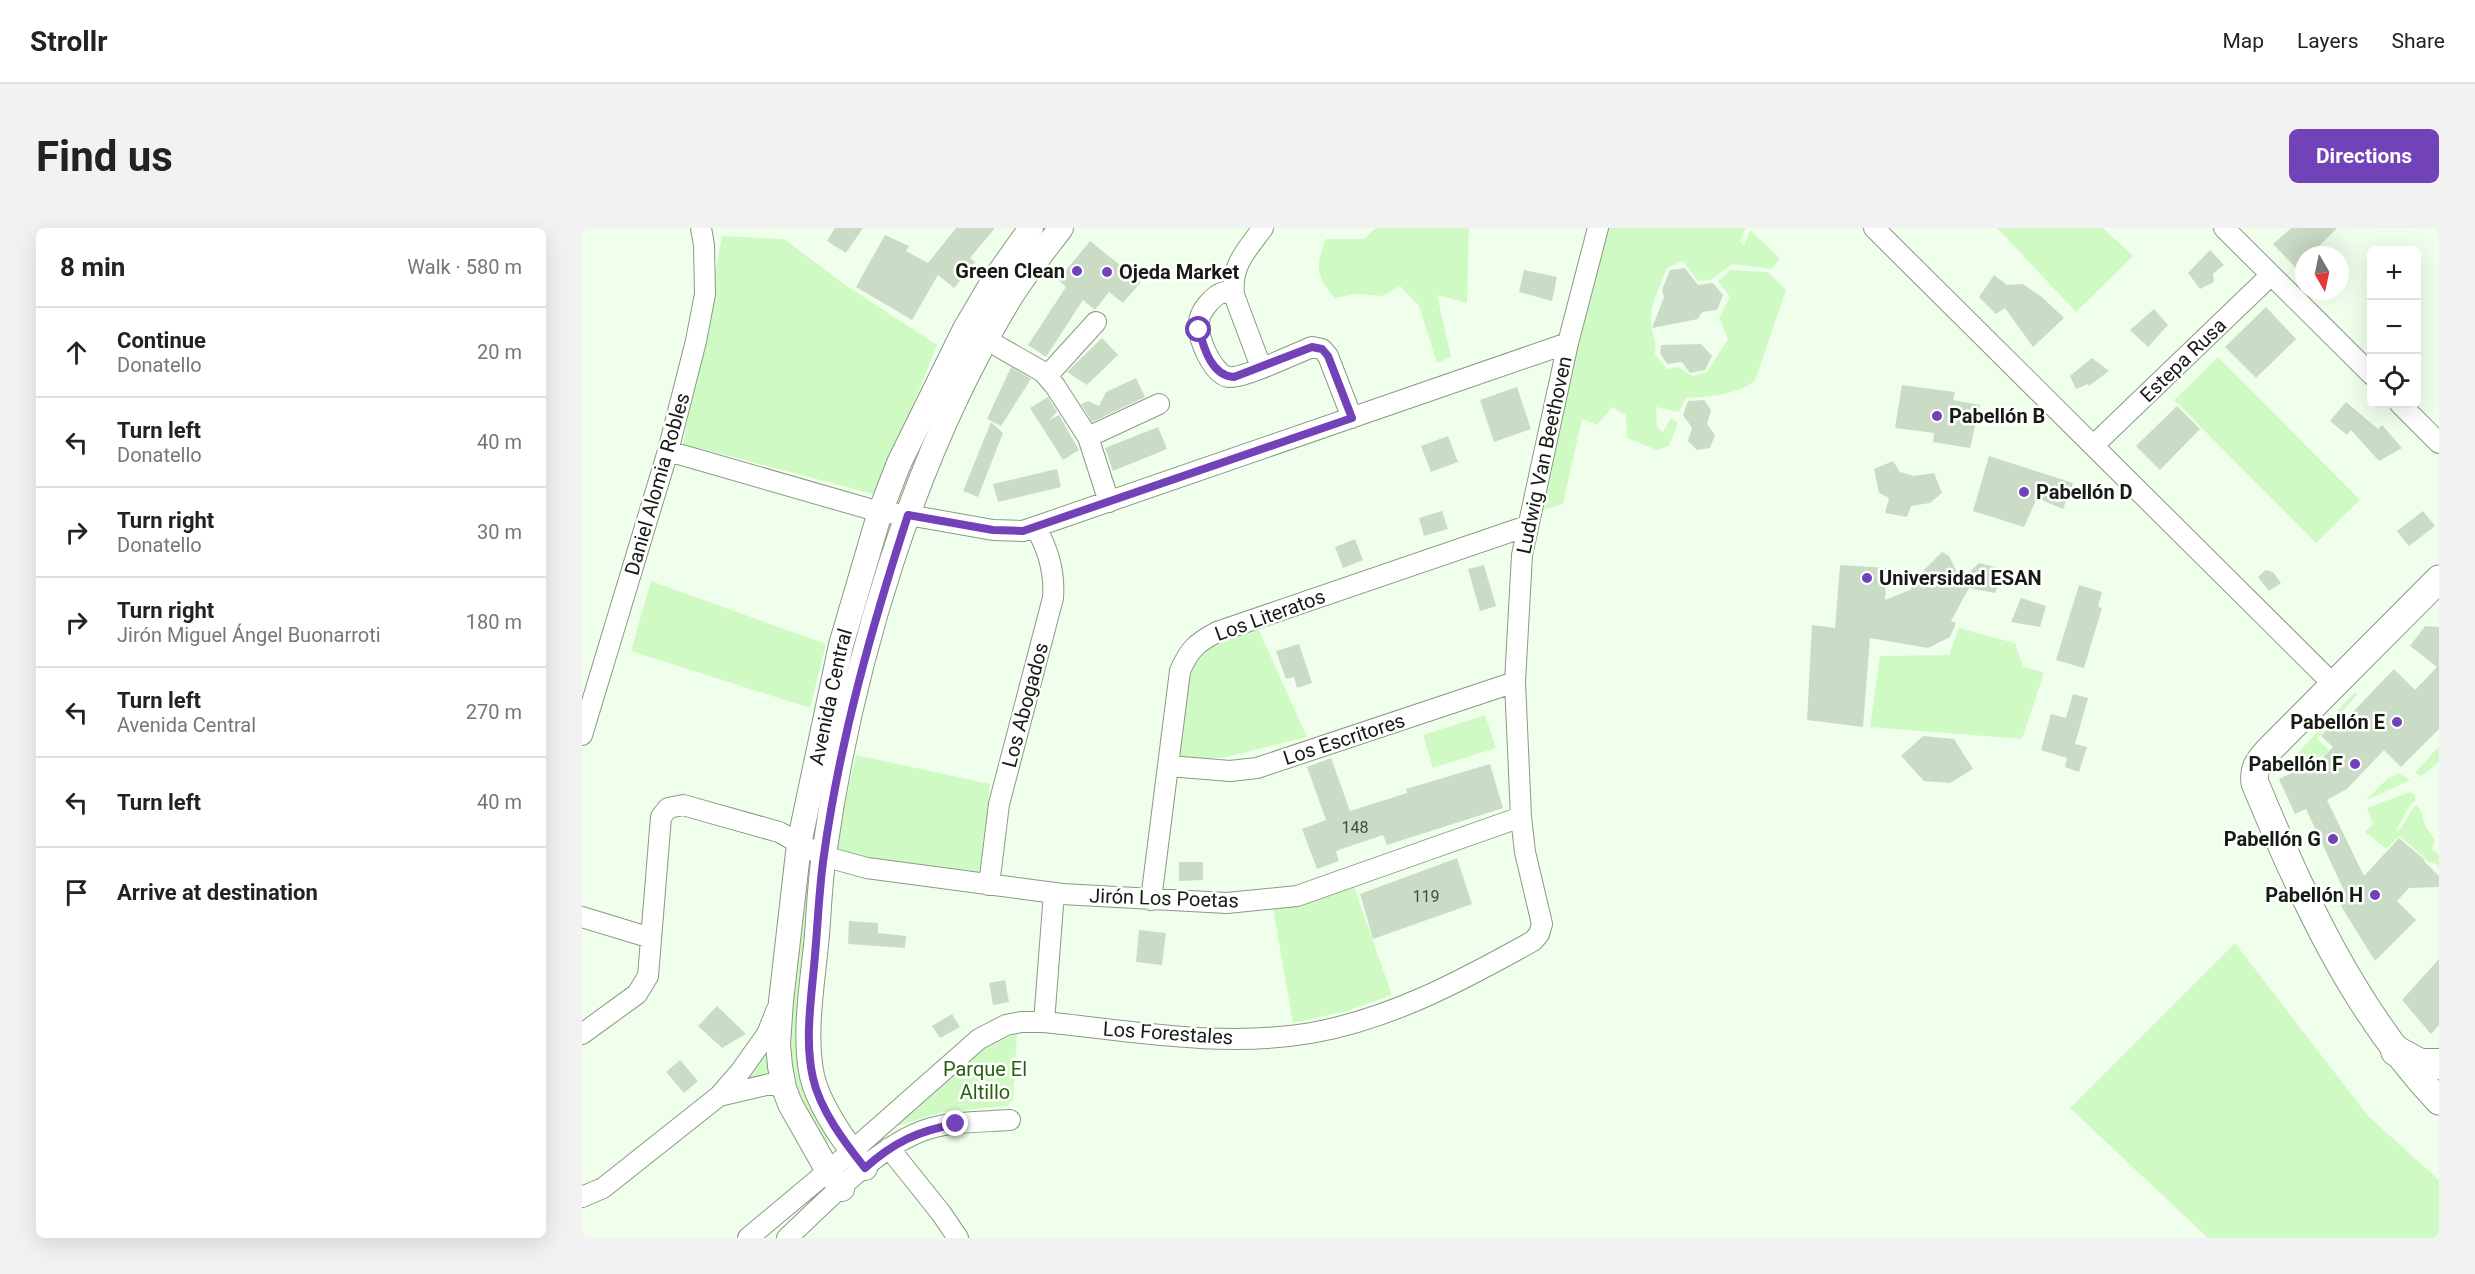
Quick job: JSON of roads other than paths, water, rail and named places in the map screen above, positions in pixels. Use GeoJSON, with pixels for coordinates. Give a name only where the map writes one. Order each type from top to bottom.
{"type":"FeatureCollection","features":[{"type":"Feature","properties":{"kind":"main road"},"geometry":{"type":"LineString","coordinates":[[2439,579],[2258,761],[2254,772],[2255,783],[2290,868],[2332,952],[2410,1071],[2439,1101]]}},
{"type":"Feature","properties":{"kind":"main road"},"geometry":{"type":"LineString","coordinates":[[2396,1051],[2420,1064],[2439,1064]]}},
{"type":"Feature","properties":{"kind":"street","name":"Daniel Alomia Robles"},"geometry":{"type":"LineString","coordinates":[[582,735],[668,451],[696,341],[705,294],[704,245],[701,228]]}},
{"type":"Feature","properties":{"kind":"street","name":"Avenida Central"},"geometry":{"type":"LineString","coordinates":[[835,1180],[804,1131],[784,1088],[778,1044],[799,844],[841,645],[880,512],[899,464],[950,356],[992,283],[1031,228]]}},
{"type":"Feature","properties":{"kind":"street","name":"Avenida Central"},"geometry":{"type":"LineString","coordinates":[[858,1160],[818,1094],[810,1060],[811,1003],[824,856],[842,752],[866,651],[908,515],[966,380],[987,340],[1014,293],[1061,228]]}},
{"type":"Feature","properties":{"kind":"street"},"geometry":{"type":"LineString","coordinates":[[1261,367],[1234,295],[1233,285],[1237,264],[1263,228]]}},
{"type":"Feature","properties":{"kind":"street","name":"Ludwig Van Beethoven"},"geometry":{"type":"LineString","coordinates":[[1539,934],[1542,924],[1541,912],[1525,852],[1521,817],[1515,682],[1522,555],[1568,343],[1598,228]]}},
{"type":"Feature","properties":{"kind":"street"},"geometry":{"type":"LineString","coordinates":[[1874,228],[2333,684]]}},
{"type":"Feature","properties":{"kind":"street"},"geometry":{"type":"LineString","coordinates":[[2224,228],[2367,370]]}},
{"type":"Feature","properties":{"kind":"street","name":"Estepa Rusa"},"geometry":{"type":"LineString","coordinates":[[2094,445],[2271,275]]}},
{"type":"Feature","properties":{"kind":"street"},"geometry":{"type":"LineString","coordinates":[[1234,295],[1224,292],[1210,302],[1200,318],[1201,338],[1219,374],[1234,377],[1312,347],[1322,349],[1328,356],[1352,418]]}},
{"type":"Feature","properties":{"kind":"street"},"geometry":{"type":"LineString","coordinates":[[1047,376],[1095,322]]}},
{"type":"Feature","properties":{"kind":"street"},"geometry":{"type":"LineString","coordinates":[[987,340],[1023,359],[1047,376],[1068,403],[1088,437],[1109,502]]}},
{"type":"Feature","properties":{"kind":"street"},"geometry":{"type":"LineString","coordinates":[[668,451],[880,512],[1002,532],[1023,531],[1568,343]]}},
{"type":"Feature","properties":{"kind":"street"},"geometry":{"type":"LineString","coordinates":[[1088,437],[1159,404]]}},
{"type":"Feature","properties":{"kind":"street"},"geometry":{"type":"LineString","coordinates":[[2404,408],[2439,443]]}},
{"type":"Feature","properties":{"kind":"street","name":"Los Literatos"},"geometry":{"type":"LineString","coordinates":[[1151,900],[1180,671],[1187,655],[1199,641],[1527,526]]}},
{"type":"Feature","properties":{"kind":"street","name":"Los Abogados"},"geometry":{"type":"LineString","coordinates":[[989,885],[999,804],[1053,598],[1053,575],[1043,539],[1036,528]]}},
{"type":"Feature","properties":{"kind":"street","name":"Los Escritores"},"geometry":{"type":"LineString","coordinates":[[1169,766],[1230,771],[1257,768],[1515,682]]}},
{"type":"Feature","properties":{"kind":"street","name":"Jirón Los Poetas"},"geometry":{"type":"LineString","coordinates":[[582,1034],[637,994],[648,976],[661,817],[668,808],[683,805],[779,832],[824,856],[867,868],[1054,893],[1227,903],[1297,896],[1521,817]]}},
{"type":"Feature","properties":{"kind":"street"},"geometry":{"type":"LineString","coordinates":[[1044,1022],[1054,893]]}},
{"type":"Feature","properties":{"kind":"street"},"geometry":{"type":"LineString","coordinates":[[582,916],[651,938]]}},
{"type":"Feature","properties":{"kind":"street","name":"Los Forestales"},"geometry":{"type":"LineString","coordinates":[[858,1160],[979,1039],[1006,1025],[1021,1022],[1044,1022],[1227,1039],[1267,1038],[1312,1033],[1359,1021],[1457,983],[1533,941],[1539,934]]}},
{"type":"Feature","properties":{"kind":"street"},"geometry":{"type":"LineString","coordinates":[[582,1197],[603,1188],[719,1096],[744,1067],[767,1034],[781,1001]]}},
{"type":"Feature","properties":{"kind":"street"},"geometry":{"type":"LineString","coordinates":[[719,1096],[770,1084],[784,1088]]}},
{"type":"Feature","properties":{"kind":"street"},"geometry":{"type":"LineString","coordinates":[[748,1238],[835,1180],[858,1160],[889,1149],[911,1135],[956,1124],[1010,1120]]}},
{"type":"Feature","properties":{"kind":"street"},"geometry":{"type":"LineString","coordinates":[[889,1149],[941,1213],[958,1238]]}},
{"type":"Feature","properties":{"kind":"street"},"geometry":{"type":"LineString","coordinates":[[787,1238],[835,1180]]}},
{"type":"Feature","properties":{"kind":"place","name":"Green Clean"},"geometry":{"type":"Point","coordinates":[1077,271]}},
{"type":"Feature","properties":{"kind":"place","name":"Ojeda Market"},"geometry":{"type":"Point","coordinates":[1107,272]}},
{"type":"Feature","properties":{"kind":"place","name":"Pabellón B"},"geometry":{"type":"Point","coordinates":[1937,416]}},
{"type":"Feature","properties":{"kind":"place","name":"Pabellón D"},"geometry":{"type":"Point","coordinates":[2024,492]}},
{"type":"Feature","properties":{"kind":"place","name":"Universidad ESAN"},"geometry":{"type":"Point","coordinates":[1867,578]}},
{"type":"Feature","properties":{"kind":"place","name":"Pabellón E"},"geometry":{"type":"Point","coordinates":[2397,722]}},
{"type":"Feature","properties":{"kind":"place","name":"Pabellón F"},"geometry":{"type":"Point","coordinates":[2355,764]}},
{"type":"Feature","properties":{"kind":"place","name":"Pabellón G"},"geometry":{"type":"Point","coordinates":[2333,839]}},
{"type":"Feature","properties":{"kind":"place","name":"Pabellón H"},"geometry":{"type":"Point","coordinates":[2375,895]}},
{"type":"Feature","properties":{"kind":"park label","name":"Parque El Altillo"},"geometry":{"type":"Point","coordinates":[985,1080]}}]}
